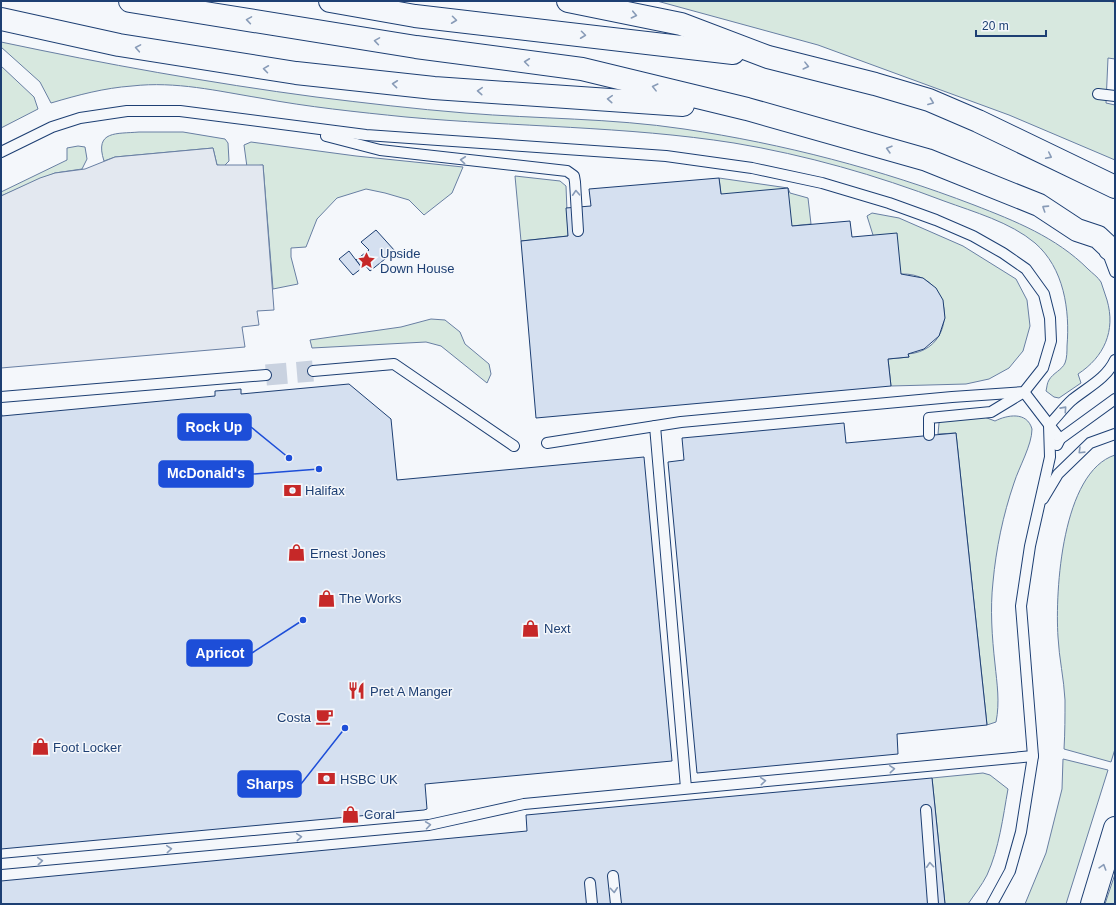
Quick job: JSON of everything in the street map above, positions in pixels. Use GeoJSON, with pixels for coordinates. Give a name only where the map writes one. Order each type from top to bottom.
{"type":"FeatureCollection","features":[{"type":"Feature","properties":{"kind":"main road"},"geometry":{"type":"LineString","coordinates":[[130,1],[416,48],[582,69],[747,110],[927,160],[1039,205],[1077,230],[1098,237],[1115,253]]}},
{"type":"Feature","properties":{"kind":"main road"},"geometry":{"type":"LineString","coordinates":[[330,1],[416,16],[768,57]]}},
{"type":"Feature","properties":{"kind":"main road"},"geometry":{"type":"LineString","coordinates":[[568,1],[681,24],[768,57],[875,84],[929,100],[978,121],[1115,188]]}},
{"type":"Feature","properties":{"kind":"main road"},"geometry":{"type":"LineString","coordinates":[[1,19],[126,46],[296,74],[434,88],[747,110]]}},
{"type":"Feature","properties":{"kind":"main road"},"geometry":{"type":"LineString","coordinates":[[1092,904],[1115,828]]}},
{"type":"Feature","properties":{"kind":"lane"},"geometry":{"type":"LineString","coordinates":[[1098,94],[1115,96]]}},
{"type":"Feature","properties":{"kind":"lane"},"geometry":{"type":"LineString","coordinates":[[1,152],[52,127],[80,118],[127,111],[180,111],[366,136],[674,157],[752,168],[822,183],[889,203],[936,220],[973,236],[1003,253],[1026,269],[1044,294],[1050,318],[1051,341],[1043,368],[1024,392],[991,412],[929,418],[929,435]]}},
{"type":"Feature","properties":{"kind":"lane"},"geometry":{"type":"LineString","coordinates":[[287,126],[380,150],[567,171],[574,176],[576,182],[578,232]]}},
{"type":"Feature","properties":{"kind":"lane"},"geometry":{"type":"LineString","coordinates":[[1077,230],[1109,256],[1115,272]]}},
{"type":"Feature","properties":{"kind":"lane"},"geometry":{"type":"LineString","coordinates":[[992,904],[1010,871],[1021,832],[1032,756],[1021,606],[1038,508],[1050,457],[1049,425],[1071,401],[1097,383],[1112,366],[1115,360]]}},
{"type":"Feature","properties":{"kind":"lane"},"geometry":{"type":"LineString","coordinates":[[313,372],[394,364],[514,446]]}},
{"type":"Feature","properties":{"kind":"lane"},"geometry":{"type":"LineString","coordinates":[[1,397],[266,375]]}},
{"type":"Feature","properties":{"kind":"lane"},"geometry":{"type":"LineString","coordinates":[[1024,392],[1060,439]]}},
{"type":"Feature","properties":{"kind":"lane"},"geometry":{"type":"LineString","coordinates":[[547,443],[681,422],[1024,392]]}},
{"type":"Feature","properties":{"kind":"lane"},"geometry":{"type":"LineString","coordinates":[[1050,457],[1060,439],[1115,399]]}},
{"type":"Feature","properties":{"kind":"lane"},"geometry":{"type":"LineString","coordinates":[[655,426],[686,788]]}},
{"type":"Feature","properties":{"kind":"lane"},"geometry":{"type":"LineString","coordinates":[[1038,508],[1058,474],[1090,443],[1115,434]]}},
{"type":"Feature","properties":{"kind":"lane"},"geometry":{"type":"LineString","coordinates":[[1,864],[429,825],[524,804],[1032,756]]}},
{"type":"Feature","properties":{"kind":"lane"},"geometry":{"type":"LineString","coordinates":[[926,810],[933,904]]}},
{"type":"Feature","properties":{"kind":"lane"},"geometry":{"type":"LineString","coordinates":[[613,876],[616,904]]}},
{"type":"Feature","properties":{"kind":"lane"},"geometry":{"type":"LineString","coordinates":[[590,883],[592,904]]}},
{"type":"Feature","properties":{"kind":"shaded area"},"geometry":{"type":"Polygon","coordinates":[[[657,1],[1115,1],[1115,59],[1108,58],[1106,103],[1115,105],[1115,160],[1009,115],[818,45],[657,1]]]}},
{"type":"Feature","properties":{"kind":"shaded area"},"geometry":{"type":"Polygon","coordinates":[[[1,42],[79,58],[276,92],[371,104],[492,115],[657,125],[758,142],[831,159],[939,192],[1005,217],[1049,239],[1076,258],[1101,282],[1109,311],[1109,333],[1106,342],[1095,360],[1078,374],[1081,383],[1059,398],[1054,397],[1046,391],[1049,380],[1060,370],[1066,359],[1068,332],[1066,304],[1059,277],[1053,265],[1045,253],[1035,243],[1003,223],[979,214],[867,174],[788,153],[734,143],[653,133],[406,117],[314,107],[180,86],[148,85],[111,88],[51,103],[40,82],[1,47],[1,42]]]}},
{"type":"Feature","properties":{"kind":"shaded area"},"geometry":{"type":"Polygon","coordinates":[[[1,66],[34,97],[38,109],[1,128],[1,66]]]}},
{"type":"Feature","properties":{"kind":"shaded area"},"geometry":{"type":"Polygon","coordinates":[[[139,132],[183,132],[225,139],[228,143],[229,161],[224,166],[217,165],[213,148],[115,157],[104,161],[102,144],[105,139],[116,134],[139,132]]]}},
{"type":"Feature","properties":{"kind":"shaded area"},"geometry":{"type":"Polygon","coordinates":[[[251,142],[356,156],[463,167],[452,193],[424,215],[409,200],[366,189],[337,198],[317,219],[306,247],[291,248],[291,257],[298,284],[273,289],[263,165],[247,167],[244,145],[251,142]]]}},
{"type":"Feature","properties":{"kind":"shaded area"},"geometry":{"type":"Polygon","coordinates":[[[78,146],[85,147],[87,159],[82,169],[55,173],[1,196],[1,192],[67,160],[67,148],[78,146]]]}},
{"type":"Feature","properties":{"kind":"shaded area"},"geometry":{"type":"Polygon","coordinates":[[[213,148],[217,165],[263,165],[274,310],[257,311],[259,325],[242,327],[245,347],[1,368],[1,196],[40,178],[55,173],[85,169],[115,157],[213,148]]]}},
{"type":"Feature","properties":{"kind":"shaded area"},"geometry":{"type":"Polygon","coordinates":[[[515,176],[560,181],[566,186],[568,236],[521,241],[515,176]]]}},
{"type":"Feature","properties":{"kind":"shaded area"},"geometry":{"type":"Polygon","coordinates":[[[719,178],[788,188],[790,193],[808,198],[811,224],[792,226],[721,194],[719,178]]]}},
{"type":"Feature","properties":{"kind":"shaded area"},"geometry":{"type":"Polygon","coordinates":[[[872,213],[899,218],[963,246],[1016,279],[1027,300],[1030,326],[1023,351],[1009,368],[989,379],[966,384],[891,386],[888,359],[909,357],[908,354],[925,349],[936,340],[943,326],[944,312],[941,297],[932,285],[919,277],[901,274],[873,235],[867,216],[872,213]]]}},
{"type":"Feature","properties":{"kind":"shaded area"},"geometry":{"type":"Polygon","coordinates":[[[431,319],[445,320],[460,332],[465,344],[489,364],[491,374],[487,383],[441,346],[426,342],[312,348],[310,340],[401,327],[431,319]]]}},
{"type":"Feature","properties":{"kind":"shaded area"},"geometry":{"type":"Polygon","coordinates":[[[979,415],[995,421],[1011,416],[1021,417],[1026,419],[1032,429],[1030,442],[1006,507],[996,557],[992,592],[992,613],[998,707],[996,722],[987,725],[956,433],[938,434],[939,423],[943,419],[979,415]]]}},
{"type":"Feature","properties":{"kind":"shaded area"},"geometry":{"type":"Polygon","coordinates":[[[1115,455],[1115,749],[1111,762],[1064,749],[1065,700],[1057,616],[1061,563],[1073,508],[1083,484],[1097,466],[1115,455]]]}},
{"type":"Feature","properties":{"kind":"shaded area"},"geometry":{"type":"Polygon","coordinates":[[[1063,759],[1108,770],[1066,904],[1025,904],[1046,853],[1062,789],[1063,759]]]}},
{"type":"Feature","properties":{"kind":"shaded area"},"geometry":{"type":"Polygon","coordinates":[[[983,773],[990,775],[1008,789],[995,855],[985,879],[968,904],[945,904],[932,778],[983,773]]]}},
{"type":"Feature","properties":{"kind":"shaded area"},"geometry":{"type":"Polygon","coordinates":[[[1115,874],[1115,904],[1105,904],[1115,874]]]}},
{"type":"Feature","properties":{"kind":"building"},"geometry":{"type":"Polygon","coordinates":[[[719,178],[721,194],[788,188],[792,226],[850,221],[852,237],[897,233],[901,274],[923,278],[936,288],[943,300],[945,318],[939,336],[924,349],[908,354],[909,357],[888,359],[891,386],[536,418],[521,241],[568,236],[566,208],[591,206],[589,189],[719,178]]]}},
{"type":"Feature","properties":{"kind":"building"},"geometry":{"type":"Polygon","coordinates":[[[376,230],[395,251],[370,271],[365,265],[362,268],[356,260],[369,250],[361,242],[376,230]]]}},
{"type":"Feature","properties":{"kind":"building"},"geometry":{"type":"Polygon","coordinates":[[[349,251],[362,268],[353,275],[339,259],[349,251]]]}},
{"type":"Feature","properties":{"kind":"building"},"geometry":{"type":"Polygon","coordinates":[[[349,384],[391,419],[397,480],[644,457],[672,761],[425,784],[427,809],[424,810],[1,849],[1,412],[2,416],[215,396],[215,391],[241,389],[241,394],[349,384]]]}},
{"type":"Feature","properties":{"kind":"building"},"geometry":{"type":"Polygon","coordinates":[[[844,423],[846,443],[956,433],[987,725],[897,734],[898,754],[697,773],[668,462],[684,460],[682,438],[844,423]]]}},
{"type":"Feature","properties":{"kind":"building"},"geometry":{"type":"Polygon","coordinates":[[[932,778],[945,904],[1,904],[1,881],[527,831],[526,815],[932,778]]]}},
{"type":"Feature","properties":{"kind":"tunnel"},"geometry":{"type":"LineString","coordinates":[[266,375],[313,371]]}},
{"type":"Feature","properties":{"kind":"power"},"geometry":{"type":"LineString","coordinates":[[1107,1],[1115,2]]}},
{"type":"Feature","properties":{"kind":"place","name":"Upside Down House"},"geometry":{"type":"Point","coordinates":[367,260]}},
{"type":"Feature","properties":{"kind":"place","name":"Rock Up"},"geometry":{"type":"Point","coordinates":[289,458]}},
{"type":"Feature","properties":{"kind":"place","name":"McDonald's"},"geometry":{"type":"Point","coordinates":[319,469]}},
{"type":"Feature","properties":{"kind":"place","name":"Halifax"},"geometry":{"type":"Point","coordinates":[292,490]}},
{"type":"Feature","properties":{"kind":"place","name":"Ernest Jones"},"geometry":{"type":"Point","coordinates":[297,553]}},
{"type":"Feature","properties":{"kind":"place","name":"The Works"},"geometry":{"type":"Point","coordinates":[326,598]}},
{"type":"Feature","properties":{"kind":"place","name":"Apricot"},"geometry":{"type":"Point","coordinates":[303,620]}},
{"type":"Feature","properties":{"kind":"place","name":"Next"},"geometry":{"type":"Point","coordinates":[531,628]}},
{"type":"Feature","properties":{"kind":"place","name":"Pret A Manger"},"geometry":{"type":"Point","coordinates":[357,691]}},
{"type":"Feature","properties":{"kind":"place","name":"Costa"},"geometry":{"type":"Point","coordinates":[324,717]}},
{"type":"Feature","properties":{"kind":"place","name":"Sharps"},"geometry":{"type":"Point","coordinates":[345,728]}},
{"type":"Feature","properties":{"kind":"place","name":"Foot Locker"},"geometry":{"type":"Point","coordinates":[40,747]}},
{"type":"Feature","properties":{"kind":"place","name":"HSBC UK"},"geometry":{"type":"Point","coordinates":[327,779]}},
{"type":"Feature","properties":{"kind":"place","name":"Coral"},"geometry":{"type":"Point","coordinates":[351,814]}}]}
